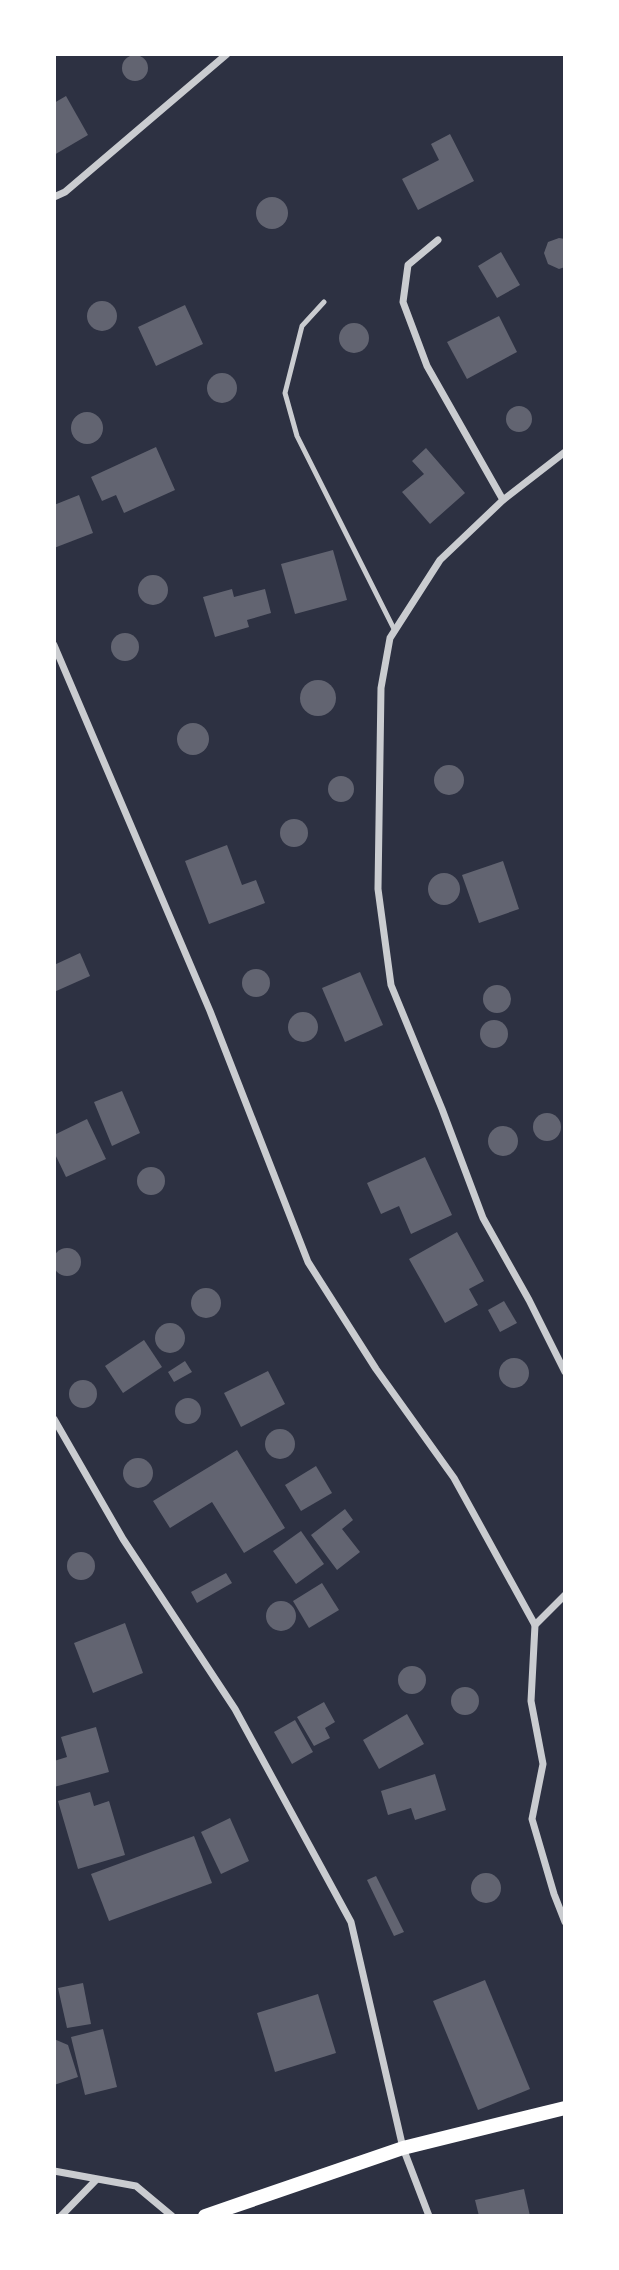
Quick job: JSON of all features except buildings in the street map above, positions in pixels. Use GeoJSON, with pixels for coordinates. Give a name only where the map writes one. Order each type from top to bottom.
{"type":"FeatureCollection","features":[{"type":"Feature","properties":{"kind":"main road"},"geometry":{"type":"LineString","coordinates":[[205,2216],[403,2148],[565,2108]]}},
{"type":"Feature","properties":{"kind":"street"},"geometry":{"type":"LineString","coordinates":[[54,197],[75,184],[227,54]]}},
{"type":"Feature","properties":{"kind":"street"},"geometry":{"type":"LineString","coordinates":[[438,240],[408,265],[403,302],[427,366],[503,500]]}},
{"type":"Feature","properties":{"kind":"street"},"geometry":{"type":"LineString","coordinates":[[565,453],[503,500],[440,560],[390,638],[381,688],[378,889],[391,985],[483,1218],[565,1372]]}},
{"type":"Feature","properties":{"kind":"street"},"geometry":{"type":"LineString","coordinates":[[54,645],[210,1011],[308,1262],[376,1369],[454,1478],[535,1625],[531,1701],[543,1764],[532,1819],[565,1922]]}},
{"type":"Feature","properties":{"kind":"street"},"geometry":{"type":"LineString","coordinates":[[54,1419],[123,1539],[235,1709],[351,1922],[403,2148],[429,2216]]}},
{"type":"Feature","properties":{"kind":"street"},"geometry":{"type":"LineString","coordinates":[[535,1625],[565,1595]]}},
{"type":"Feature","properties":{"kind":"street"},"geometry":{"type":"LineString","coordinates":[[54,2171],[136,2186],[172,2216]]}},
{"type":"Feature","properties":{"kind":"street"},"geometry":{"type":"LineString","coordinates":[[61,2216],[96,2180]]}},
{"type":"Feature","properties":{"kind":"lane"},"geometry":{"type":"LineString","coordinates":[[324,302],[302,326],[285,393],[297,436],[395,631]]}}]}
